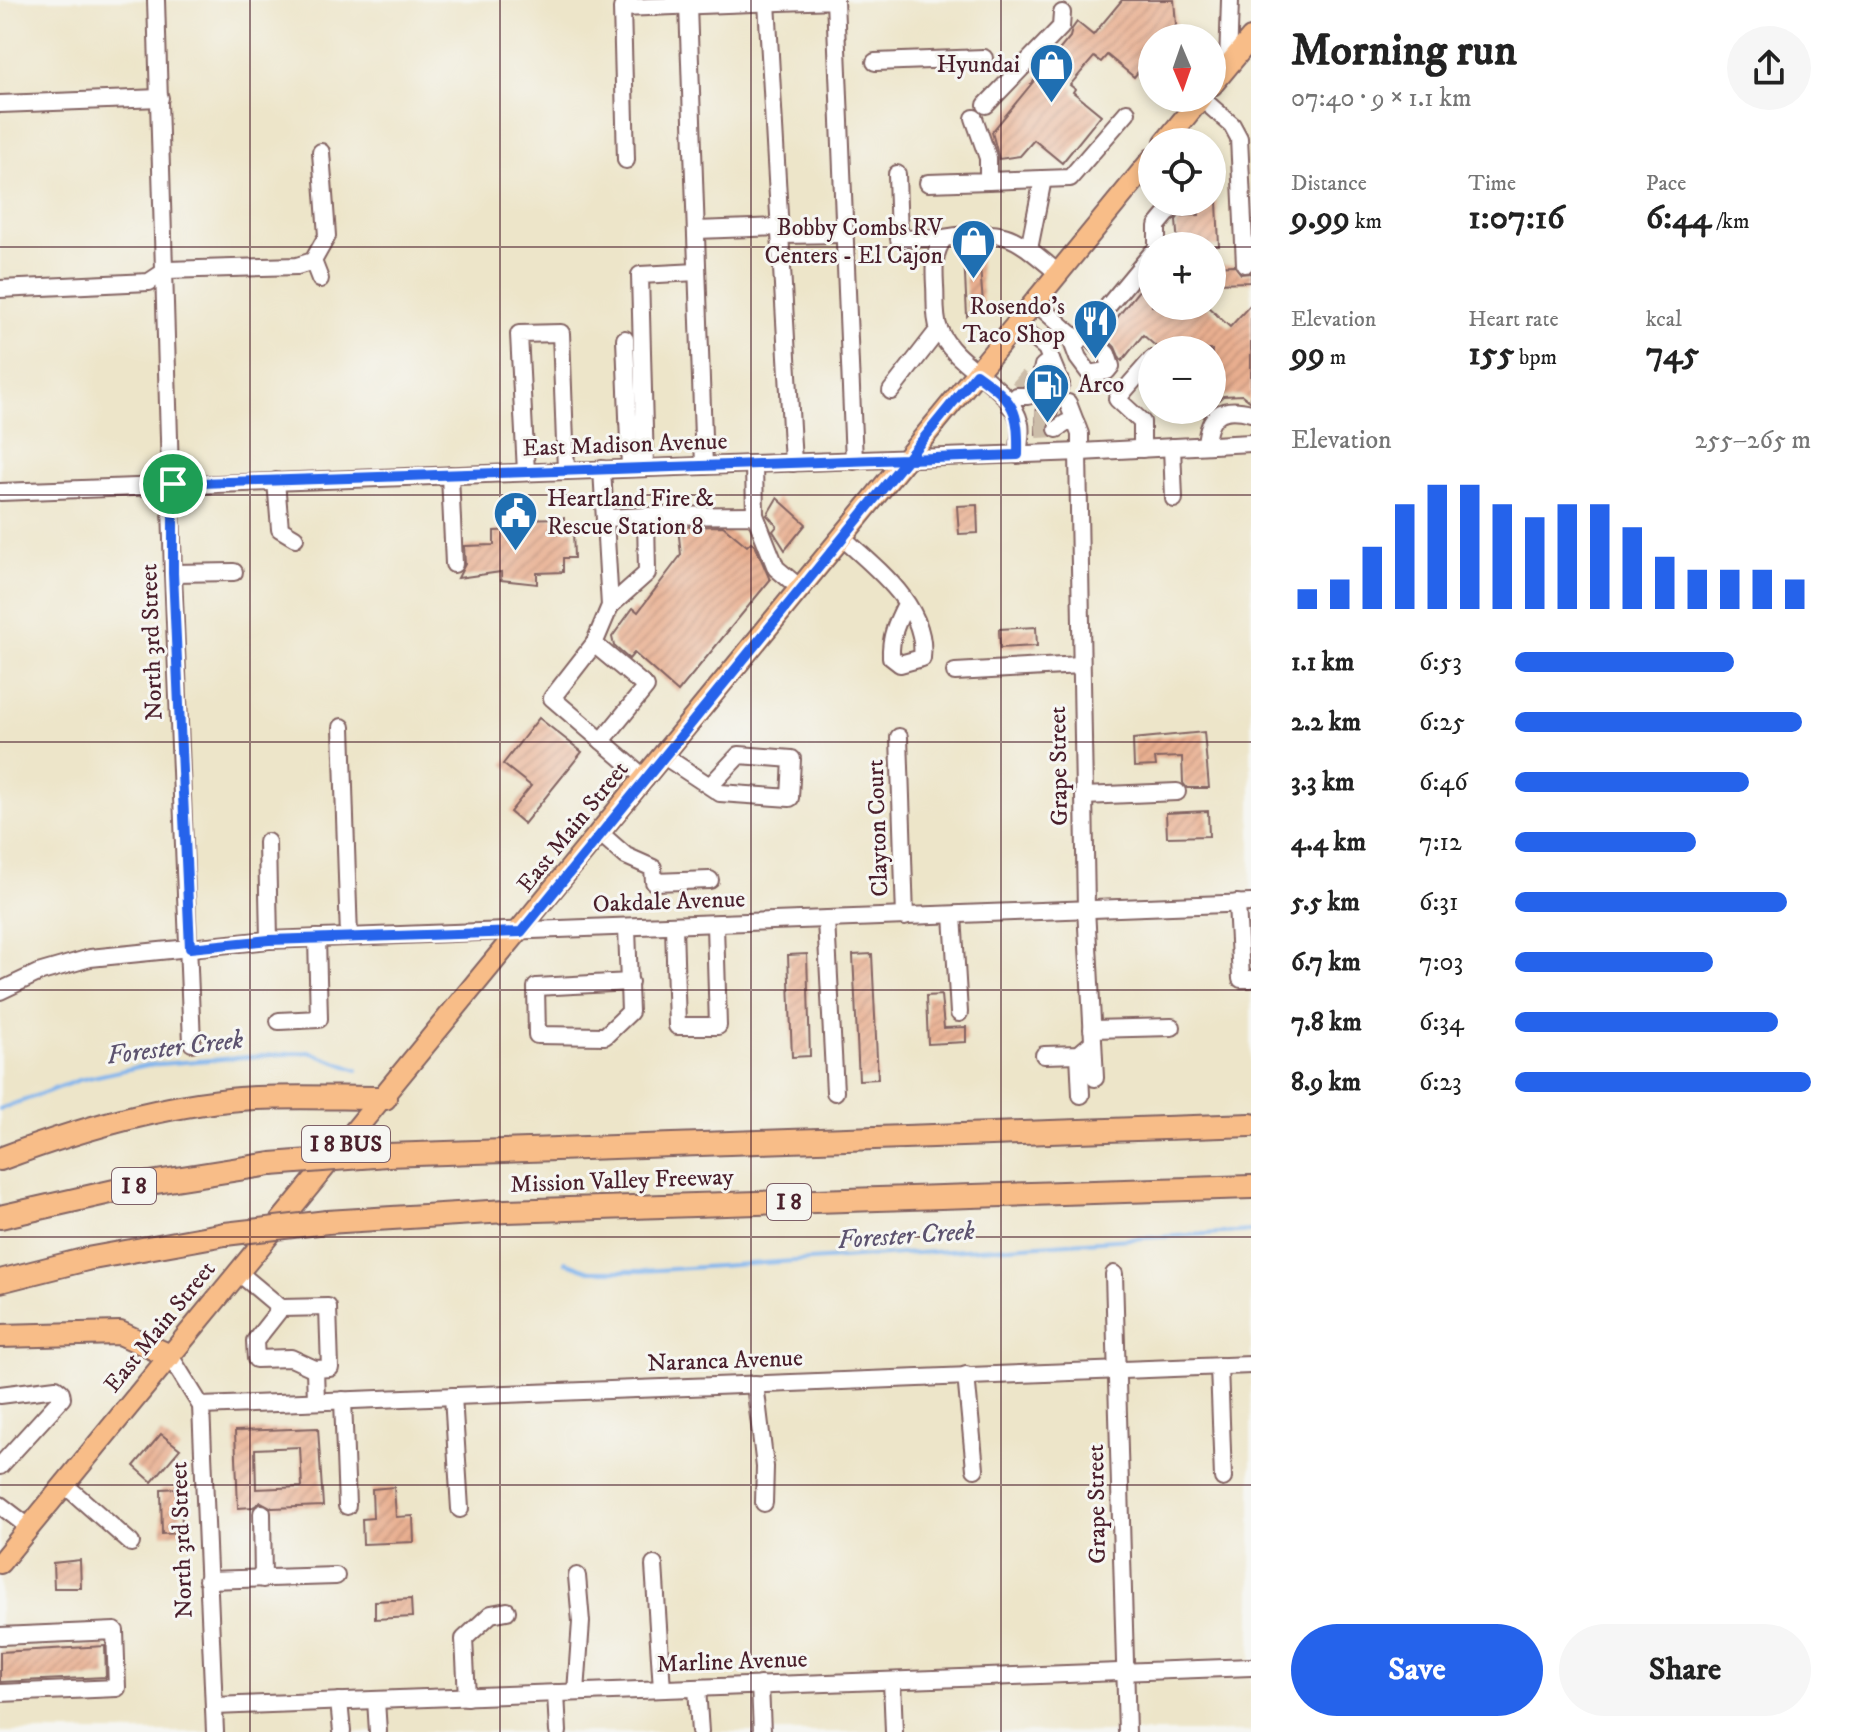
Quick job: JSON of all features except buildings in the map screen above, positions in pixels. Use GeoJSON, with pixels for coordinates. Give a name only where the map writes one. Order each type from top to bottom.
{"type":"FeatureCollection","features":[{"type":"Feature","properties":{"kind":"highway"},"geometry":{"type":"LineString","coordinates":[[0,1159],[105,1125],[209,1104],[254,1098],[385,1098]]}},
{"type":"Feature","properties":{"kind":"highway","name":"Mission Valley Freeway"},"geometry":{"type":"LineString","coordinates":[[0,1217],[150,1183],[271,1164],[387,1155],[1251,1124]]}},
{"type":"Feature","properties":{"kind":"highway","name":"Mission Valley Freeway"},"geometry":{"type":"LineString","coordinates":[[0,1281],[87,1259],[225,1234],[327,1222],[506,1211],[1251,1187]]}},
{"type":"Feature","properties":{"kind":"highway"},"geometry":{"type":"LineString","coordinates":[[0,1336],[120,1333],[170,1356]]}},
{"type":"Feature","properties":{"kind":"main road"},"geometry":{"type":"LineString","coordinates":[[1226,65],[1251,38]]}},
{"type":"Feature","properties":{"kind":"main road"},"geometry":{"type":"LineString","coordinates":[[1176,128],[1190,112]]}},
{"type":"Feature","properties":{"kind":"main road","name":"East Main Street"},"geometry":{"type":"LineString","coordinates":[[0,1563],[385,1098],[1058,273],[1138,180]]}},
{"type":"Feature","properties":{"kind":"street","name":"North 3rd Street"},"geometry":{"type":"LineString","coordinates":[[156,0],[167,270],[173,573],[192,1043]]}},
{"type":"Feature","properties":{"kind":"street"},"geometry":{"type":"LineString","coordinates":[[626,160],[622,8],[835,0],[854,461]]}},
{"type":"Feature","properties":{"kind":"street"},"geometry":{"type":"LineString","coordinates":[[1226,24],[1230,0]]}},
{"type":"Feature","properties":{"kind":"street"},"geometry":{"type":"LineString","coordinates":[[767,2],[793,463]]}},
{"type":"Feature","properties":{"kind":"street"},"geometry":{"type":"LineString","coordinates":[[688,5],[704,466]]}},
{"type":"Feature","properties":{"kind":"street"},"geometry":{"type":"LineString","coordinates":[[986,105],[1061,27],[1062,13]]}},
{"type":"Feature","properties":{"kind":"street"},"geometry":{"type":"LineString","coordinates":[[875,62],[984,58]]}},
{"type":"Feature","properties":{"kind":"street"},"geometry":{"type":"LineString","coordinates":[[0,104],[160,98]]}},
{"type":"Feature","properties":{"kind":"street"},"geometry":{"type":"LineString","coordinates":[[928,183],[1070,178],[1127,112]]}},
{"type":"Feature","properties":{"kind":"street"},"geometry":{"type":"LineString","coordinates":[[1217,112],[1232,125],[1239,138],[1245,264]]}},
{"type":"Feature","properties":{"kind":"street"},"geometry":{"type":"LineString","coordinates":[[974,118],[988,158],[988,181]]}},
{"type":"Feature","properties":{"kind":"street"},"geometry":{"type":"LineString","coordinates":[[320,279],[317,257],[327,236],[321,152]]}},
{"type":"Feature","properties":{"kind":"street"},"geometry":{"type":"LineString","coordinates":[[897,174],[899,239],[944,238],[980,232],[1014,237],[1058,273]]}},
{"type":"Feature","properties":{"kind":"street"},"geometry":{"type":"LineString","coordinates":[[1029,249],[1043,179]]}},
{"type":"Feature","properties":{"kind":"street"},"geometry":{"type":"LineString","coordinates":[[696,230],[843,234]]}},
{"type":"Feature","properties":{"kind":"street"},"geometry":{"type":"LineString","coordinates":[[944,238],[937,247],[934,266],[939,329],[976,374],[1001,392],[1018,397],[1031,424],[1018,455]]}},
{"type":"Feature","properties":{"kind":"street"},"geometry":{"type":"LineString","coordinates":[[0,289],[149,282],[167,270],[297,266],[317,257]]}},
{"type":"Feature","properties":{"kind":"street"},"geometry":{"type":"LineString","coordinates":[[1035,302],[1077,333],[1138,268]]}},
{"type":"Feature","properties":{"kind":"street"},"geometry":{"type":"LineString","coordinates":[[638,468],[640,275],[697,272]]}},
{"type":"Feature","properties":{"kind":"street"},"geometry":{"type":"LineString","coordinates":[[1017,324],[1046,348],[1042,370],[1061,384]]}},
{"type":"Feature","properties":{"kind":"street"},"geometry":{"type":"LineString","coordinates":[[891,391],[939,329]]}},
{"type":"Feature","properties":{"kind":"street"},"geometry":{"type":"LineString","coordinates":[[526,472],[519,334],[561,333],[566,470]]}},
{"type":"Feature","properties":{"kind":"street"},"geometry":{"type":"LineString","coordinates":[[625,339],[638,468]]}},
{"type":"Feature","properties":{"kind":"street"},"geometry":{"type":"LineString","coordinates":[[1138,375],[1117,399],[1138,418]]}},
{"type":"Feature","properties":{"kind":"street","name":"Grape Street"},"geometry":{"type":"LineString","coordinates":[[1068,403],[1064,423],[1079,452],[1086,908],[1095,1078]]}},
{"type":"Feature","properties":{"kind":"street"},"geometry":{"type":"LineString","coordinates":[[1206,445],[1207,427],[1212,420],[1235,409],[1251,413]]}},
{"type":"Feature","properties":{"kind":"street"},"geometry":{"type":"LineString","coordinates":[[1142,424],[1142,449]]}},
{"type":"Feature","properties":{"kind":"street","name":"East Madison Avenue"},"geometry":{"type":"LineString","coordinates":[[0,492],[1018,455],[1251,443]]}},
{"type":"Feature","properties":{"kind":"street"},"geometry":{"type":"LineString","coordinates":[[1172,447],[1174,499]]}},
{"type":"Feature","properties":{"kind":"street"},"geometry":{"type":"LineString","coordinates":[[754,464],[755,515],[776,568],[801,589]]}},
{"type":"Feature","properties":{"kind":"street"},"geometry":{"type":"LineString","coordinates":[[602,469],[610,606]]}},
{"type":"Feature","properties":{"kind":"street"},"geometry":{"type":"LineString","coordinates":[[450,475],[454,564]]}},
{"type":"Feature","properties":{"kind":"street"},"geometry":{"type":"LineString","coordinates":[[276,481],[280,529],[295,538]]}},
{"type":"Feature","properties":{"kind":"street"},"geometry":{"type":"LineString","coordinates":[[605,518],[755,515]]}},
{"type":"Feature","properties":{"kind":"street"},"geometry":{"type":"LineString","coordinates":[[646,516],[647,573],[610,606],[594,644],[552,698],[646,779]]}},
{"type":"Feature","properties":{"kind":"street"},"geometry":{"type":"LineString","coordinates":[[843,538],[889,582],[906,604]]}},
{"type":"Feature","properties":{"kind":"street"},"geometry":{"type":"LineString","coordinates":[[173,573],[234,572]]}},
{"type":"Feature","properties":{"kind":"street"},"geometry":{"type":"LineString","coordinates":[[594,644],[646,687],[602,741]]}},
{"type":"Feature","properties":{"kind":"street"},"geometry":{"type":"LineString","coordinates":[[955,672],[1081,665]]}},
{"type":"Feature","properties":{"kind":"street"},"geometry":{"type":"LineString","coordinates":[[342,727],[349,937]]}},
{"type":"Feature","properties":{"kind":"street","name":"Clayton Court"},"geometry":{"type":"LineString","coordinates":[[899,737],[905,917]]}},
{"type":"Feature","properties":{"kind":"street"},"geometry":{"type":"LineString","coordinates":[[664,756],[720,793],[790,798],[792,759],[739,755],[710,786]]}},
{"type":"Feature","properties":{"kind":"street"},"geometry":{"type":"LineString","coordinates":[[1084,796],[1177,792]]}},
{"type":"Feature","properties":{"kind":"street"},"geometry":{"type":"LineString","coordinates":[[601,834],[626,856],[653,868],[654,882],[710,880]]}},
{"type":"Feature","properties":{"kind":"street"},"geometry":{"type":"LineString","coordinates":[[267,842],[269,940]]}},
{"type":"Feature","properties":{"kind":"street"},"geometry":{"type":"LineString","coordinates":[[1244,903],[1241,979],[1251,979]]}},
{"type":"Feature","properties":{"kind":"street","name":"Oakdale Avenue"},"geometry":{"type":"LineString","coordinates":[[0,991],[38,973],[90,958],[269,940],[1244,903]]}},
{"type":"Feature","properties":{"kind":"street"},"geometry":{"type":"LineString","coordinates":[[953,915],[959,1013]]}},
{"type":"Feature","properties":{"kind":"street"},"geometry":{"type":"LineString","coordinates":[[826,920],[835,1092]]}},
{"type":"Feature","properties":{"kind":"street"},"geometry":{"type":"LineString","coordinates":[[674,926],[677,1026],[718,1026],[715,925]]}},
{"type":"Feature","properties":{"kind":"street"},"geometry":{"type":"LineString","coordinates":[[627,928],[630,982],[630,1012],[605,1036],[537,1035],[536,987],[630,982]]}},
{"type":"Feature","properties":{"kind":"street"},"geometry":{"type":"LineString","coordinates":[[279,1021],[319,1019],[317,938]]}},
{"type":"Feature","properties":{"kind":"street"},"geometry":{"type":"LineString","coordinates":[[1081,1095],[1079,1054],[1093,1036],[1172,1027]]}},
{"type":"Feature","properties":{"kind":"street"},"geometry":{"type":"LineString","coordinates":[[1044,1055],[1079,1054]]}},
{"type":"Feature","properties":{"kind":"street"},"geometry":{"type":"LineString","coordinates":[[238,1272],[281,1308],[328,1307],[330,1368],[315,1369],[291,1358],[256,1359],[255,1341],[281,1308]]}},
{"type":"Feature","properties":{"kind":"street","name":"Grape Street"},"geometry":{"type":"LineString","coordinates":[[1114,1274],[1127,1732]]}},
{"type":"Feature","properties":{"kind":"street","name":"North 3rd Street"},"geometry":{"type":"LineString","coordinates":[[170,1356],[201,1406],[215,1732]]}},
{"type":"Feature","properties":{"kind":"street","name":"Naranca Avenue"},"geometry":{"type":"LineString","coordinates":[[201,1406],[1251,1365]]}},
{"type":"Feature","properties":{"kind":"street"},"geometry":{"type":"LineString","coordinates":[[1219,1366],[1223,1478]]}},
{"type":"Feature","properties":{"kind":"street"},"geometry":{"type":"LineString","coordinates":[[315,1369],[316,1401]]}},
{"type":"Feature","properties":{"kind":"street"},"geometry":{"type":"LineString","coordinates":[[966,1375],[975,1469]]}},
{"type":"Feature","properties":{"kind":"street"},"geometry":{"type":"LineString","coordinates":[[755,1384],[765,1467],[764,1503]]}},
{"type":"Feature","properties":{"kind":"street"},"geometry":{"type":"LineString","coordinates":[[0,1395],[56,1388],[62,1398],[0,1465]]}},
{"type":"Feature","properties":{"kind":"street"},"geometry":{"type":"LineString","coordinates":[[453,1396],[460,1509]]}},
{"type":"Feature","properties":{"kind":"street"},"geometry":{"type":"LineString","coordinates":[[343,1400],[347,1506]]}},
{"type":"Feature","properties":{"kind":"street"},"geometry":{"type":"LineString","coordinates":[[65,1485],[131,1543]]}},
{"type":"Feature","properties":{"kind":"street"},"geometry":{"type":"LineString","coordinates":[[0,1505],[30,1528]]}},
{"type":"Feature","properties":{"kind":"street"},"geometry":{"type":"LineString","coordinates":[[262,1513],[263,1579]]}},
{"type":"Feature","properties":{"kind":"street"},"geometry":{"type":"LineString","coordinates":[[654,1565],[662,1689]]}},
{"type":"Feature","properties":{"kind":"street"},"geometry":{"type":"LineString","coordinates":[[207,1580],[336,1576]]}},
{"type":"Feature","properties":{"kind":"street"},"geometry":{"type":"LineString","coordinates":[[576,1692],[581,1622],[577,1576]]}},
{"type":"Feature","properties":{"kind":"street"},"geometry":{"type":"LineString","coordinates":[[467,1697],[464,1639],[491,1614],[507,1611]]}},
{"type":"Feature","properties":{"kind":"street"},"geometry":{"type":"LineString","coordinates":[[0,1636],[115,1631],[117,1688],[0,1693]]}},
{"type":"Feature","properties":{"kind":"street","name":"Marline Avenue"},"geometry":{"type":"LineString","coordinates":[[215,1706],[1251,1667]]}},
{"type":"Feature","properties":{"kind":"street"},"geometry":{"type":"LineString","coordinates":[[892,1681],[894,1732]]}},
{"type":"Feature","properties":{"kind":"street"},"geometry":{"type":"LineString","coordinates":[[760,1685],[762,1732]]}},
{"type":"Feature","properties":{"kind":"street"},"geometry":{"type":"LineString","coordinates":[[697,1688],[700,1732]]}},
{"type":"Feature","properties":{"kind":"street"},"geometry":{"type":"LineString","coordinates":[[556,1693],[558,1732]]}},
{"type":"Feature","properties":{"kind":"street"},"geometry":{"type":"LineString","coordinates":[[376,1700],[378,1732]]}},
{"type":"Feature","properties":{"kind":"street"},"geometry":{"type":"LineString","coordinates":[[339,1701],[342,1732]]}},
{"type":"Feature","properties":{"kind":"waterway","name":"Forester Creek"},"geometry":{"type":"LineString","coordinates":[[0,1109],[79,1080],[147,1065],[309,1052],[357,1070]]}},
{"type":"Feature","properties":{"kind":"waterway","name":"Forester Creek"},"geometry":{"type":"LineString","coordinates":[[565,1262],[590,1271],[643,1271],[1251,1231]]}},
{"type":"Feature","properties":{"kind":"tunnel"},"geometry":{"type":"LineString","coordinates":[[1018,388],[1031,373]]}},
{"type":"Feature","properties":{"kind":"tunnel"},"geometry":{"type":"LineString","coordinates":[[1036,419],[1057,418]]}},
{"type":"Feature","properties":{"kind":"tunnel"},"geometry":{"type":"LineString","coordinates":[[1036,430],[1057,429]]}},
{"type":"Feature","properties":{"kind":"place","name":"Hyundai"},"geometry":{"type":"Point","coordinates":[1051,104]}},
{"type":"Feature","properties":{"kind":"place","name":"Bobby Combs RV Centers - El Cajon"},"geometry":{"type":"Point","coordinates":[974,281]}},
{"type":"Feature","properties":{"kind":"place","name":"Rosendo's Taco Shop"},"geometry":{"type":"Point","coordinates":[1096,360]}},
{"type":"Feature","properties":{"kind":"place","name":"Arco"},"geometry":{"type":"Point","coordinates":[1047,424]}},
{"type":"Feature","properties":{"kind":"place","name":"Heartland Fire & Rescue Station 8"},"geometry":{"type":"Point","coordinates":[516,552]}},
{"type":"Feature","properties":{"kind":"route"},"geometry":{"type":"LineString","coordinates":[[173,484],[173,573],[190,948],[269,940],[521,932],[907,459],[1018,455],[1021,425],[1001,392],[976,374],[907,459],[173,484]]}}]}
